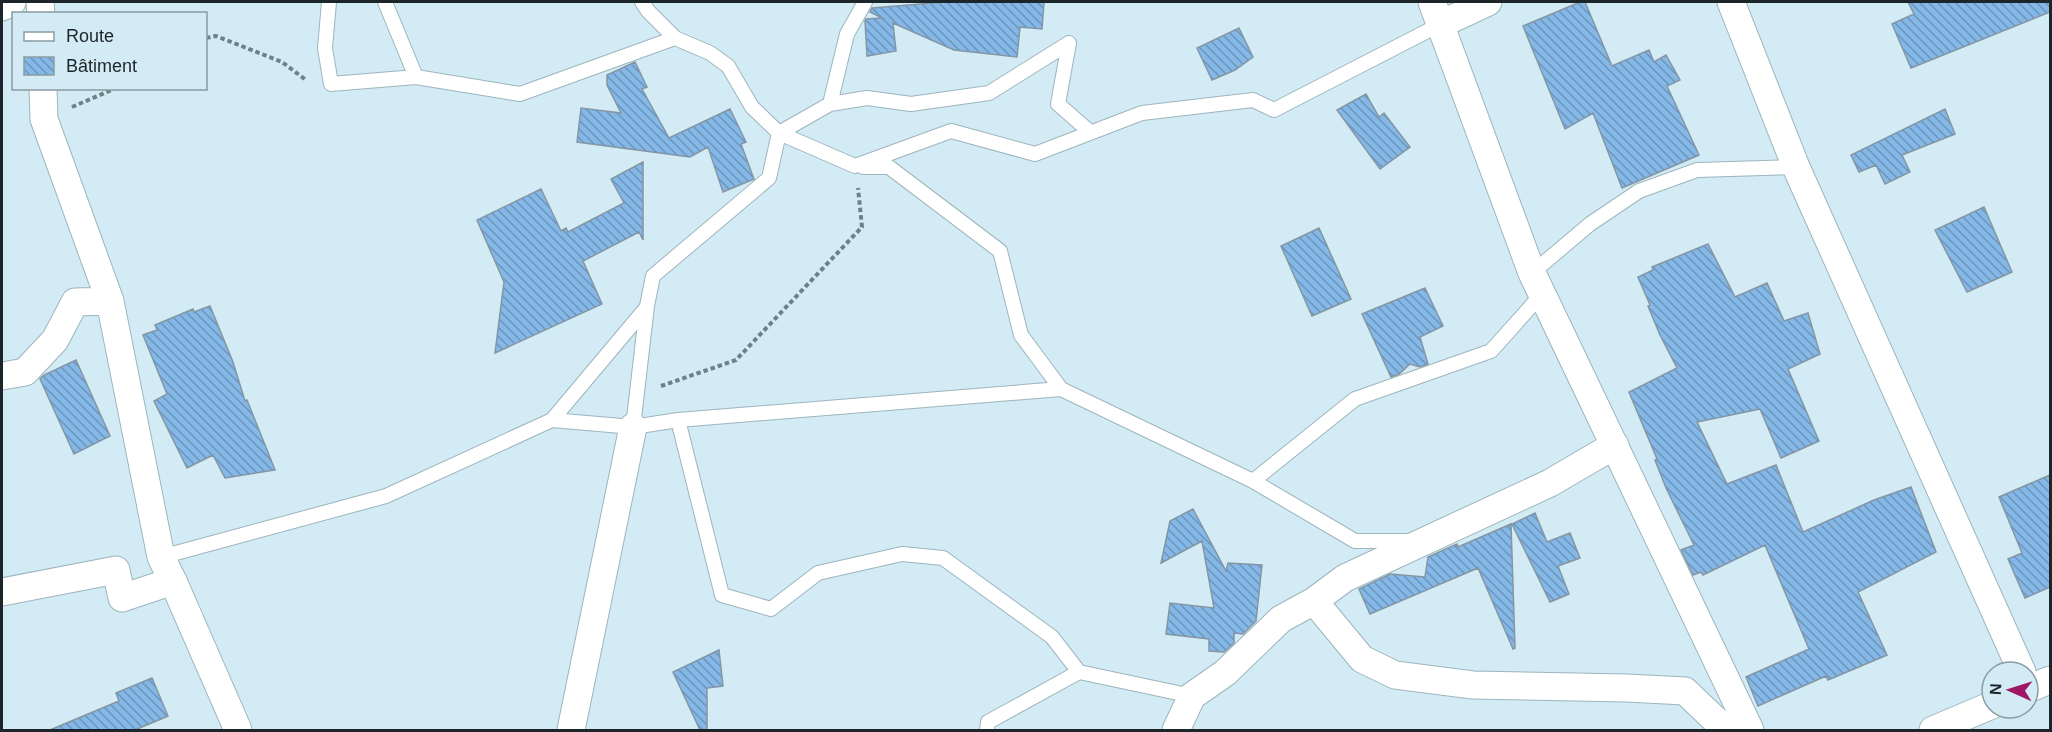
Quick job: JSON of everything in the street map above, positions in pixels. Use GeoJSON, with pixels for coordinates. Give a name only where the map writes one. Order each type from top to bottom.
{"type":"FeatureCollection","features":[{"type":"Feature","properties":{"kind":"street"},"geometry":{"type":"LineString","coordinates":[[2,7],[12,2]]}},
{"type":"Feature","properties":{"kind":"street"},"geometry":{"type":"LineString","coordinates":[[1488,2],[1436,13],[1537,284],[1750,730]]}},
{"type":"Feature","properties":{"kind":"street"},"geometry":{"type":"LineString","coordinates":[[1731,2],[1796,167],[2021,660]]}},
{"type":"Feature","properties":{"kind":"street"},"geometry":{"type":"LineString","coordinates":[[43,90],[44,119],[110,301],[161,557],[238,730]]}},
{"type":"Feature","properties":{"kind":"street"},"geometry":{"type":"LineString","coordinates":[[2,376],[25,372],[55,340],[75,302],[110,301]]}},
{"type":"Feature","properties":{"kind":"street"},"geometry":{"type":"LineString","coordinates":[[571,730],[633,427]]}},
{"type":"Feature","properties":{"kind":"street"},"geometry":{"type":"LineString","coordinates":[[1176,730],[1192,696],[1225,673],[1281,619],[1345,579],[1550,483],[1615,445]]}},
{"type":"Feature","properties":{"kind":"street"},"geometry":{"type":"LineString","coordinates":[[2,592],[116,570],[122,598],[173,581]]}},
{"type":"Feature","properties":{"kind":"street"},"geometry":{"type":"LineString","coordinates":[[1314,600],[1362,659],[1395,675],[1473,686],[1685,691],[1726,730]]}},
{"type":"Feature","properties":{"kind":"street"},"geometry":{"type":"LineString","coordinates":[[1933,730],[1980,710]]}},
{"type":"Feature","properties":{"kind":"lane"},"geometry":{"type":"LineString","coordinates":[[329,2],[325,48],[331,84],[416,77],[520,94],[675,38]]}},
{"type":"Feature","properties":{"kind":"lane"},"geometry":{"type":"LineString","coordinates":[[385,2],[416,77]]}},
{"type":"Feature","properties":{"kind":"lane"},"geometry":{"type":"LineString","coordinates":[[642,2],[675,38],[710,53],[728,66],[752,107],[779,133],[855,166],[889,167],[1000,251],[1021,335],[1061,389],[1253,481],[1355,541],[1429,541]]}},
{"type":"Feature","properties":{"kind":"lane"},"geometry":{"type":"LineString","coordinates":[[830,104],[847,34],[865,2]]}},
{"type":"Feature","properties":{"kind":"lane"},"geometry":{"type":"LineString","coordinates":[[855,166],[951,131],[1035,154],[1142,113],[1253,100],[1274,110],[1436,13]]}},
{"type":"Feature","properties":{"kind":"lane"},"geometry":{"type":"LineString","coordinates":[[633,427],[647,306],[653,276],[769,178],[779,133],[830,104],[867,98],[911,104],[989,93],[1070,43],[1058,104],[1090,132]]}},
{"type":"Feature","properties":{"kind":"lane"},"geometry":{"type":"LineString","coordinates":[[1253,481],[1355,399],[1491,351],[1537,284],[1590,224],[1639,191],[1697,170],[1796,167]]}},
{"type":"Feature","properties":{"kind":"lane"},"geometry":{"type":"LineString","coordinates":[[161,557],[386,496],[552,420],[647,306]]}},
{"type":"Feature","properties":{"kind":"lane"},"geometry":{"type":"LineString","coordinates":[[552,420],[633,427],[678,420],[1061,389]]}},
{"type":"Feature","properties":{"kind":"lane"},"geometry":{"type":"LineString","coordinates":[[678,420],[722,595],[771,609],[819,573],[902,554],[943,558],[1052,637],[1079,672],[1192,696]]}},
{"type":"Feature","properties":{"kind":"lane"},"geometry":{"type":"LineString","coordinates":[[987,730],[988,722],[1079,672]]}},
{"type":"Feature","properties":{"kind":"path"},"geometry":{"type":"LineString","coordinates":[[207,38],[216,36],[282,62],[304,80],[331,84]]}},
{"type":"Feature","properties":{"kind":"path"},"geometry":{"type":"LineString","coordinates":[[44,119],[111,90]]}},
{"type":"Feature","properties":{"kind":"path"},"geometry":{"type":"LineString","coordinates":[[636,395],[736,360],[862,227],[855,166]]}},
{"type":"Feature","properties":{"kind":"building"},"geometry":{"type":"Polygon","coordinates":[[[945,2],[1044,2],[1042,29],[1020,27],[1017,57],[954,50],[893,23],[896,51],[867,56],[865,21],[882,18],[870,12],[872,8],[945,2]]]}},
{"type":"Feature","properties":{"kind":"building"},"geometry":{"type":"Polygon","coordinates":[[[1580,2],[1585,2],[1612,66],[1649,50],[1654,62],[1666,55],[1680,80],[1667,86],[1699,155],[1622,188],[1593,113],[1565,129],[1523,26],[1580,2]]]}},
{"type":"Feature","properties":{"kind":"building"},"geometry":{"type":"Polygon","coordinates":[[[1908,2],[2050,2],[2050,12],[1911,68],[1892,24],[1914,14],[1908,2]]]}},
{"type":"Feature","properties":{"kind":"building"},"geometry":{"type":"Polygon","coordinates":[[[1239,28],[1253,57],[1235,70],[1212,80],[1197,48],[1239,28]]]}},
{"type":"Feature","properties":{"kind":"building"},"geometry":{"type":"Polygon","coordinates":[[[635,62],[647,87],[642,89],[669,138],[730,109],[746,142],[741,144],[754,179],[723,192],[708,147],[690,157],[577,142],[581,108],[621,113],[607,85],[607,75],[635,62]]]}},
{"type":"Feature","properties":{"kind":"building"},"geometry":{"type":"Polygon","coordinates":[[[1366,94],[1379,117],[1384,113],[1410,147],[1380,169],[1337,110],[1366,94]]]}},
{"type":"Feature","properties":{"kind":"building"},"geometry":{"type":"Polygon","coordinates":[[[1945,109],[1955,134],[1902,155],[1910,172],[1885,184],[1876,165],[1859,172],[1851,155],[1945,109]]]}},
{"type":"Feature","properties":{"kind":"building"},"geometry":{"type":"Polygon","coordinates":[[[643,162],[643,240],[639,232],[583,261],[602,304],[495,353],[504,282],[477,220],[541,189],[561,231],[566,228],[568,232],[624,203],[611,179],[643,162]]]}},
{"type":"Feature","properties":{"kind":"building"},"geometry":{"type":"Polygon","coordinates":[[[1984,207],[2012,272],[1967,292],[1935,230],[1984,207]]]}},
{"type":"Feature","properties":{"kind":"building"},"geometry":{"type":"Polygon","coordinates":[[[1319,228],[1351,299],[1312,316],[1281,246],[1319,228]]]}},
{"type":"Feature","properties":{"kind":"building"},"geometry":{"type":"Polygon","coordinates":[[[1708,244],[1735,297],[1767,283],[1784,321],[1808,313],[1820,354],[1788,369],[1819,441],[1781,458],[1760,409],[1697,422],[1727,484],[1776,465],[1803,532],[1874,500],[1911,487],[1936,552],[1858,592],[1887,655],[1828,680],[1826,676],[1758,706],[1746,677],[1809,649],[1765,545],[1703,575],[1701,572],[1693,575],[1681,550],[1694,545],[1666,488],[1655,460],[1657,459],[1629,392],[1677,368],[1660,335],[1638,277],[1653,270],[1652,267],[1708,244]]]}},
{"type":"Feature","properties":{"kind":"building"},"geometry":{"type":"Polygon","coordinates":[[[1425,288],[1443,326],[1420,337],[1428,364],[1420,367],[1410,364],[1399,374],[1391,377],[1362,314],[1425,288]]]}},
{"type":"Feature","properties":{"kind":"building"},"geometry":{"type":"Polygon","coordinates":[[[210,306],[233,362],[245,401],[247,400],[275,470],[225,478],[213,455],[187,468],[154,401],[167,394],[143,335],[157,330],[155,325],[193,309],[194,312],[210,306]]]}},
{"type":"Feature","properties":{"kind":"building"},"geometry":{"type":"Polygon","coordinates":[[[76,360],[110,436],[74,454],[40,379],[76,360]]]}},
{"type":"Feature","properties":{"kind":"building"},"geometry":{"type":"Polygon","coordinates":[[[2050,475],[2050,587],[2025,598],[2008,559],[2022,553],[1999,497],[2050,475]]]}},
{"type":"Feature","properties":{"kind":"building"},"geometry":{"type":"Polygon","coordinates":[[[1193,509],[1226,571],[1228,563],[1262,565],[1256,621],[1243,634],[1234,633],[1234,643],[1224,652],[1209,651],[1209,639],[1166,634],[1170,603],[1214,608],[1202,541],[1161,563],[1170,521],[1193,509]]]}},
{"type":"Feature","properties":{"kind":"building"},"geometry":{"type":"Polygon","coordinates":[[[1535,513],[1547,542],[1570,533],[1580,558],[1558,566],[1569,594],[1550,602],[1512,524],[1535,513]]]}},
{"type":"Feature","properties":{"kind":"building"},"geometry":{"type":"Polygon","coordinates":[[[1511,524],[1515,648],[1513,649],[1478,568],[1370,614],[1359,589],[1390,574],[1425,577],[1428,557],[1511,524]]]}},
{"type":"Feature","properties":{"kind":"building"},"geometry":{"type":"Polygon","coordinates":[[[719,650],[723,686],[707,688],[707,730],[700,730],[673,672],[719,650]]]}},
{"type":"Feature","properties":{"kind":"building"},"geometry":{"type":"Polygon","coordinates":[[[152,678],[168,716],[135,730],[50,730],[119,701],[116,693],[152,678]]]}}]}
